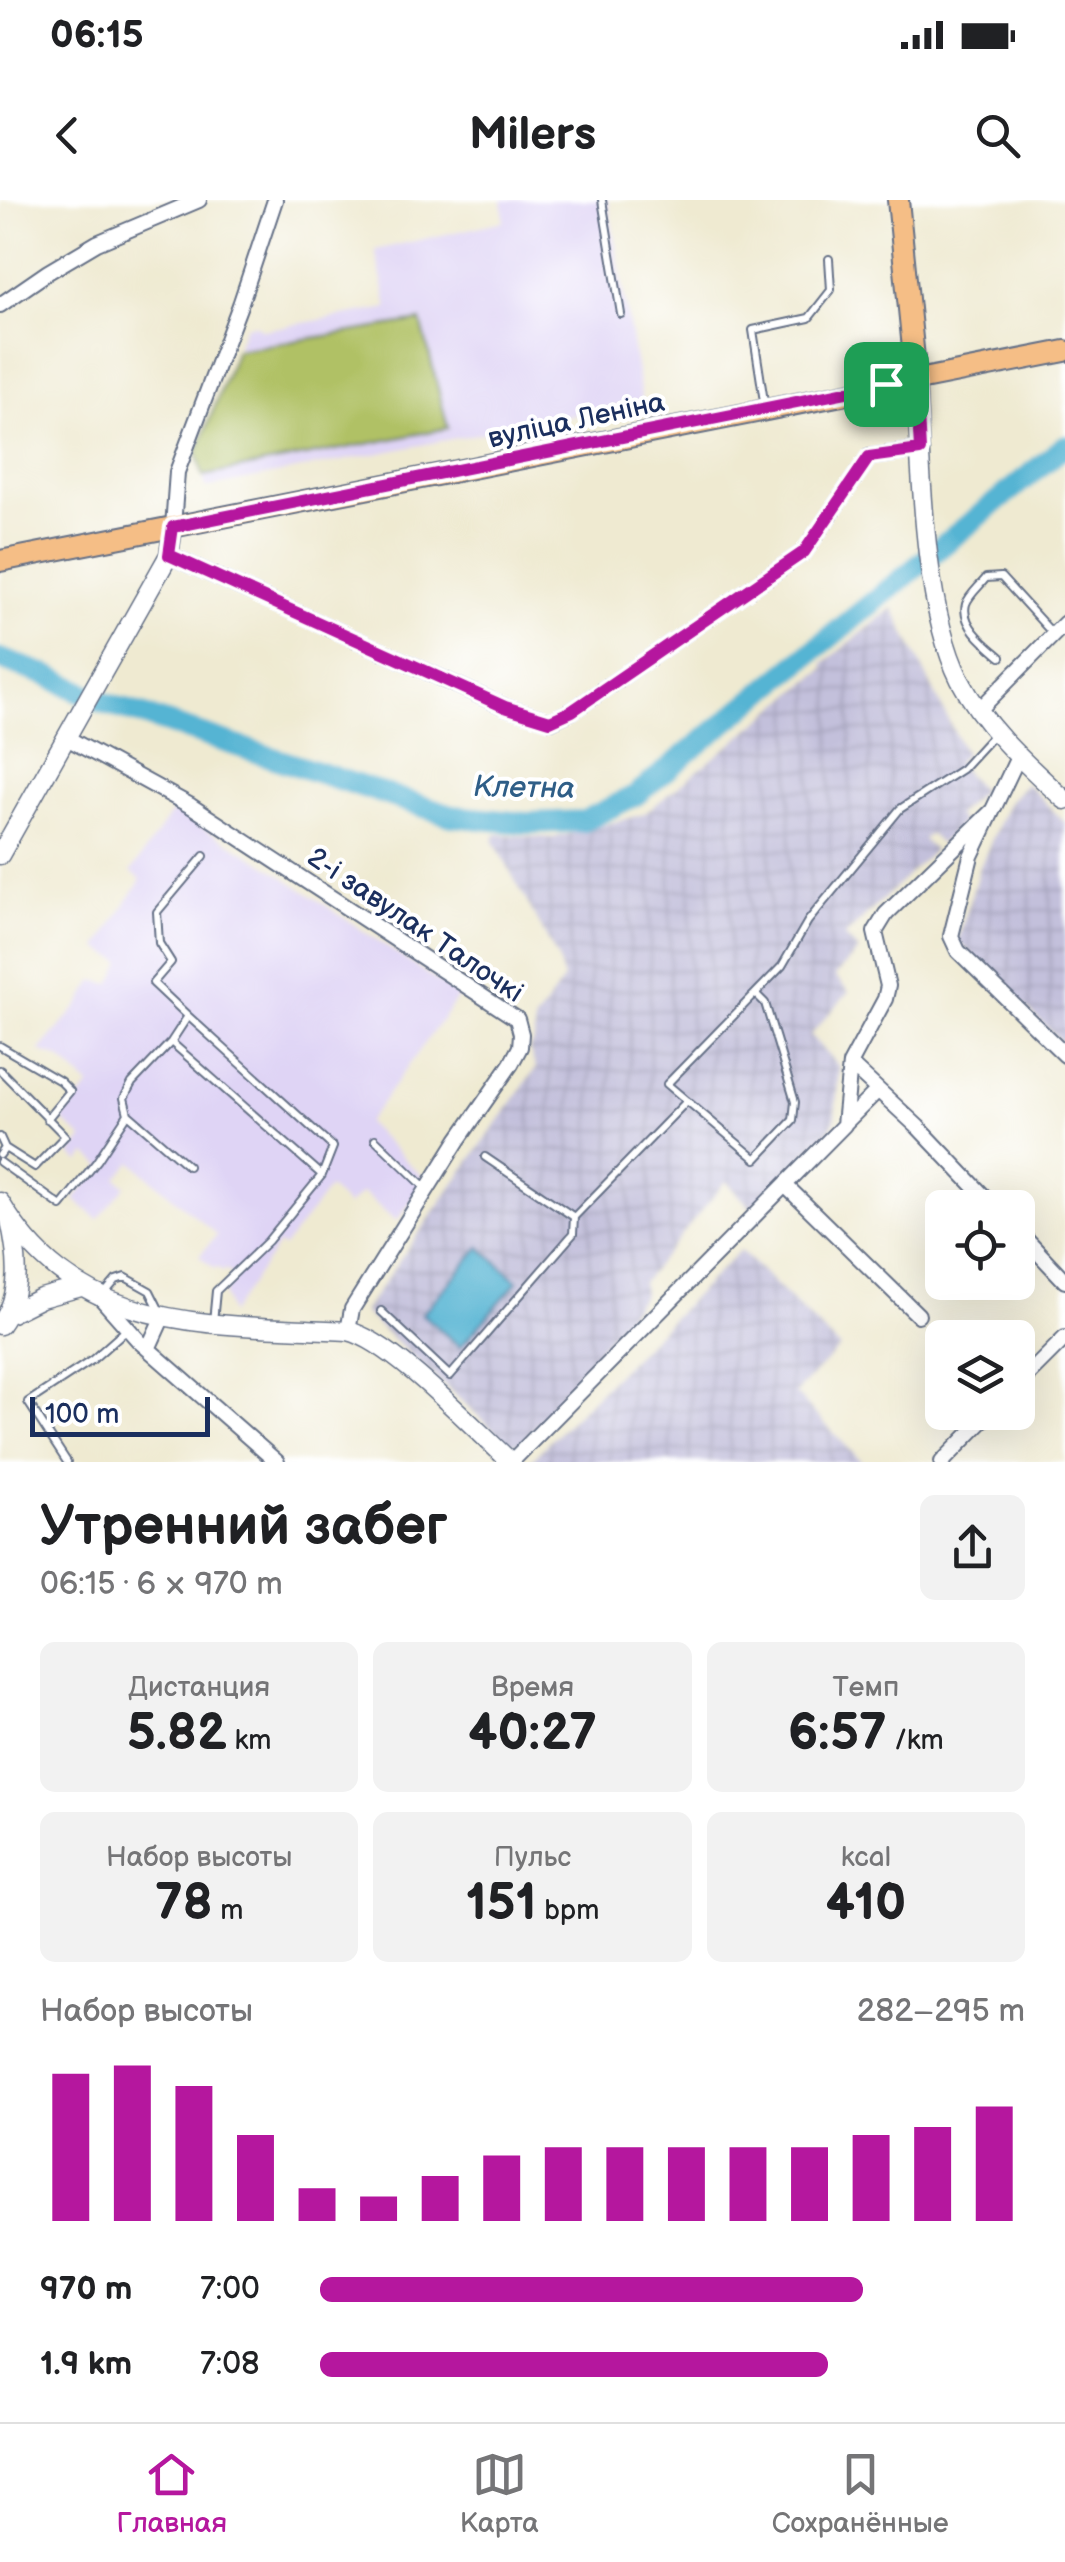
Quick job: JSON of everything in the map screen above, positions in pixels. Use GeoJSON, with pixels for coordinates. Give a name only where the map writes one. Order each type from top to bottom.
{"type":"FeatureCollection","features":[{"type":"Feature","properties":{"kind":"main road"},"geometry":{"type":"LineString","coordinates":[[900,200],[916,378]]}},
{"type":"Feature","properties":{"kind":"main road","name":"вуліца Леніна"},"geometry":{"type":"LineString","coordinates":[[0,561],[1065,351]]}},
{"type":"Feature","properties":{"kind":"street"},"geometry":{"type":"LineString","coordinates":[[0,305],[98,243],[199,200]]}},
{"type":"Feature","properties":{"kind":"street"},"geometry":{"type":"LineString","coordinates":[[0,855],[169,555],[177,472],[275,200]]}},
{"type":"Feature","properties":{"kind":"street"},"geometry":{"type":"LineString","coordinates":[[916,378],[926,520],[944,640],[960,680],[979,710],[1018,757],[1064,796]]}},
{"type":"Feature","properties":{"kind":"street"},"geometry":{"type":"LineString","coordinates":[[169,555],[505,707],[550,721],[572,711],[804,552],[869,457],[920,450]]}},
{"type":"Feature","properties":{"kind":"street"},"geometry":{"type":"LineString","coordinates":[[979,710],[1059,629]]}},
{"type":"Feature","properties":{"kind":"street","name":"2-і завулак Талочкі"},"geometry":{"type":"LineString","coordinates":[[67,738],[191,806],[517,1019],[520,1047],[511,1064],[458,1140],[352,1309],[348,1331]]}},
{"type":"Feature","properties":{"kind":"street"},"geometry":{"type":"LineString","coordinates":[[1018,757],[971,856],[950,936],[958,950],[1065,1055]]}},
{"type":"Feature","properties":{"kind":"street"},"geometry":{"type":"LineString","coordinates":[[844,1124],[850,1064],[888,986],[875,932],[886,914],[992,811]]}},
{"type":"Feature","properties":{"kind":"street"},"geometry":{"type":"LineString","coordinates":[[850,1064],[976,1190]]}},
{"type":"Feature","properties":{"kind":"street"},"geometry":{"type":"LineString","coordinates":[[0,1202],[47,1263],[101,1298],[163,1316],[213,1323],[364,1334],[391,1353],[511,1462],[878,1090]]}},
{"type":"Feature","properties":{"kind":"street"},"geometry":{"type":"LineString","coordinates":[[786,1186],[918,1315]]}},
{"type":"Feature","properties":{"kind":"street"},"geometry":{"type":"LineString","coordinates":[[4,1320],[15,1297],[10,1219]]}},
{"type":"Feature","properties":{"kind":"street"},"geometry":{"type":"LineString","coordinates":[[1035,1250],[1065,1281]]}},
{"type":"Feature","properties":{"kind":"street"},"geometry":{"type":"LineString","coordinates":[[4,1320],[41,1298],[81,1287]]}},
{"type":"Feature","properties":{"kind":"street"},"geometry":{"type":"LineString","coordinates":[[101,1298],[148,1349],[276,1462]]}},
{"type":"Feature","properties":{"kind":"street"},"geometry":{"type":"LineString","coordinates":[[148,1349],[163,1316]]}},
{"type":"Feature","properties":{"kind":"street"},"geometry":{"type":"LineString","coordinates":[[1035,1369],[1065,1338]]}},
{"type":"Feature","properties":{"kind":"street"},"geometry":{"type":"LineString","coordinates":[[942,1462],[973,1430]]}},
{"type":"Feature","properties":{"kind":"lane"},"geometry":{"type":"LineString","coordinates":[[602,200],[622,314]]}},
{"type":"Feature","properties":{"kind":"lane"},"geometry":{"type":"LineString","coordinates":[[766,409],[753,330],[809,318],[831,290],[829,259]]}},
{"type":"Feature","properties":{"kind":"lane"},"geometry":{"type":"LineString","coordinates":[[1001,658],[981,640],[966,612],[966,602],[986,578],[1002,577],[1059,629]]}},
{"type":"Feature","properties":{"kind":"lane"},"geometry":{"type":"LineString","coordinates":[[756,994],[765,1003],[795,1102],[793,1120],[756,1159],[667,1084],[782,966],[808,921],[900,808],[962,770],[996,732]]}},
{"type":"Feature","properties":{"kind":"lane"},"geometry":{"type":"LineString","coordinates":[[204,856],[157,912],[159,943],[171,962],[153,984],[333,1147],[322,1175],[268,1240],[216,1291],[213,1323]]}},
{"type":"Feature","properties":{"kind":"lane"},"geometry":{"type":"LineString","coordinates":[[188,1016],[171,1042],[132,1082],[124,1098],[128,1114],[188,1166]]}},
{"type":"Feature","properties":{"kind":"lane"},"geometry":{"type":"LineString","coordinates":[[171,1042],[322,1175]]}},
{"type":"Feature","properties":{"kind":"lane"},"geometry":{"type":"LineString","coordinates":[[0,1046],[60,1081],[70,1091],[47,1119]]}},
{"type":"Feature","properties":{"kind":"lane"},"geometry":{"type":"LineString","coordinates":[[0,1070],[65,1136],[35,1167],[2,1155]]}},
{"type":"Feature","properties":{"kind":"lane"},"geometry":{"type":"LineString","coordinates":[[381,1310],[450,1376],[573,1234],[574,1217],[687,1101]]}},
{"type":"Feature","properties":{"kind":"lane"},"geometry":{"type":"LineString","coordinates":[[0,1137],[2,1155],[60,1206],[98,1161],[128,1114]]}},
{"type":"Feature","properties":{"kind":"lane"},"geometry":{"type":"LineString","coordinates":[[375,1139],[429,1191]]}},
{"type":"Feature","properties":{"kind":"lane"},"geometry":{"type":"LineString","coordinates":[[486,1157],[574,1217]]}},
{"type":"Feature","properties":{"kind":"lane"},"geometry":{"type":"LineString","coordinates":[[101,1298],[116,1280],[125,1277],[150,1291],[163,1316]]}},
{"type":"Feature","properties":{"kind":"lane"},"geometry":{"type":"LineString","coordinates":[[66,1462],[28,1402],[92,1360],[128,1328]]}},
{"type":"Feature","properties":{"kind":"shaded area"},"geometry":{"type":"Polygon","coordinates":[[[502,200],[608,200],[642,401],[206,488],[197,453],[245,326],[254,324],[263,330],[388,308],[375,250],[504,221],[502,200]]]}},
{"type":"Feature","properties":{"kind":"shaded area"},"geometry":{"type":"Polygon","coordinates":[[[893,608],[965,754],[956,762],[982,791],[956,815],[962,822],[940,844],[930,834],[923,839],[934,850],[844,937],[859,950],[835,976],[849,992],[810,1035],[839,1067],[835,1119],[829,1130],[751,1208],[726,1181],[642,1283],[643,1295],[521,1444],[508,1443],[363,1312],[536,1068],[529,1049],[534,1040],[534,1022],[563,980],[558,959],[493,840],[497,834],[553,838],[644,814],[893,608]]]}},
{"type":"Feature","properties":{"kind":"shaded area"},"geometry":{"type":"Polygon","coordinates":[[[1026,783],[1065,823],[1065,1045],[958,941],[979,869],[1007,804],[1026,783]]]}},
{"type":"Feature","properties":{"kind":"shaded area"},"geometry":{"type":"Polygon","coordinates":[[[173,810],[262,862],[459,996],[367,1123],[426,1180],[397,1221],[362,1193],[347,1206],[329,1188],[284,1247],[278,1245],[230,1314],[224,1294],[236,1277],[225,1269],[215,1269],[199,1256],[217,1235],[132,1162],[117,1178],[126,1186],[98,1219],[74,1199],[102,1166],[87,1154],[80,1162],[70,1154],[83,1139],[61,1119],[90,1086],[61,1059],[39,1051],[79,1005],[94,980],[111,984],[122,962],[98,948],[141,879],[131,872],[173,810]]]}},
{"type":"Feature","properties":{"kind":"shaded area"},"geometry":{"type":"Polygon","coordinates":[[[740,1250],[840,1348],[795,1393],[862,1462],[529,1462],[740,1250]]]}},
{"type":"Feature","properties":{"kind":"green space"},"geometry":{"type":"Polygon","coordinates":[[[421,321],[448,428],[203,476],[197,453],[236,350],[421,321]]]}},
{"type":"Feature","properties":{"kind":"water"},"geometry":{"type":"Polygon","coordinates":[[[480,1247],[518,1281],[460,1347],[422,1314],[480,1247]]]}},
{"type":"Feature","properties":{"kind":"waterway","name":"Клетна"},"geometry":{"type":"LineString","coordinates":[[0,659],[46,675],[102,702],[452,816],[525,823],[584,821],[636,795],[1065,446]]}},
{"type":"Feature","properties":{"kind":"route"},"geometry":{"type":"LineString","coordinates":[[916,378],[920,450],[869,457],[804,552],[572,711],[550,721],[505,707],[169,555],[173,527],[886,384],[916,378]]}}]}
